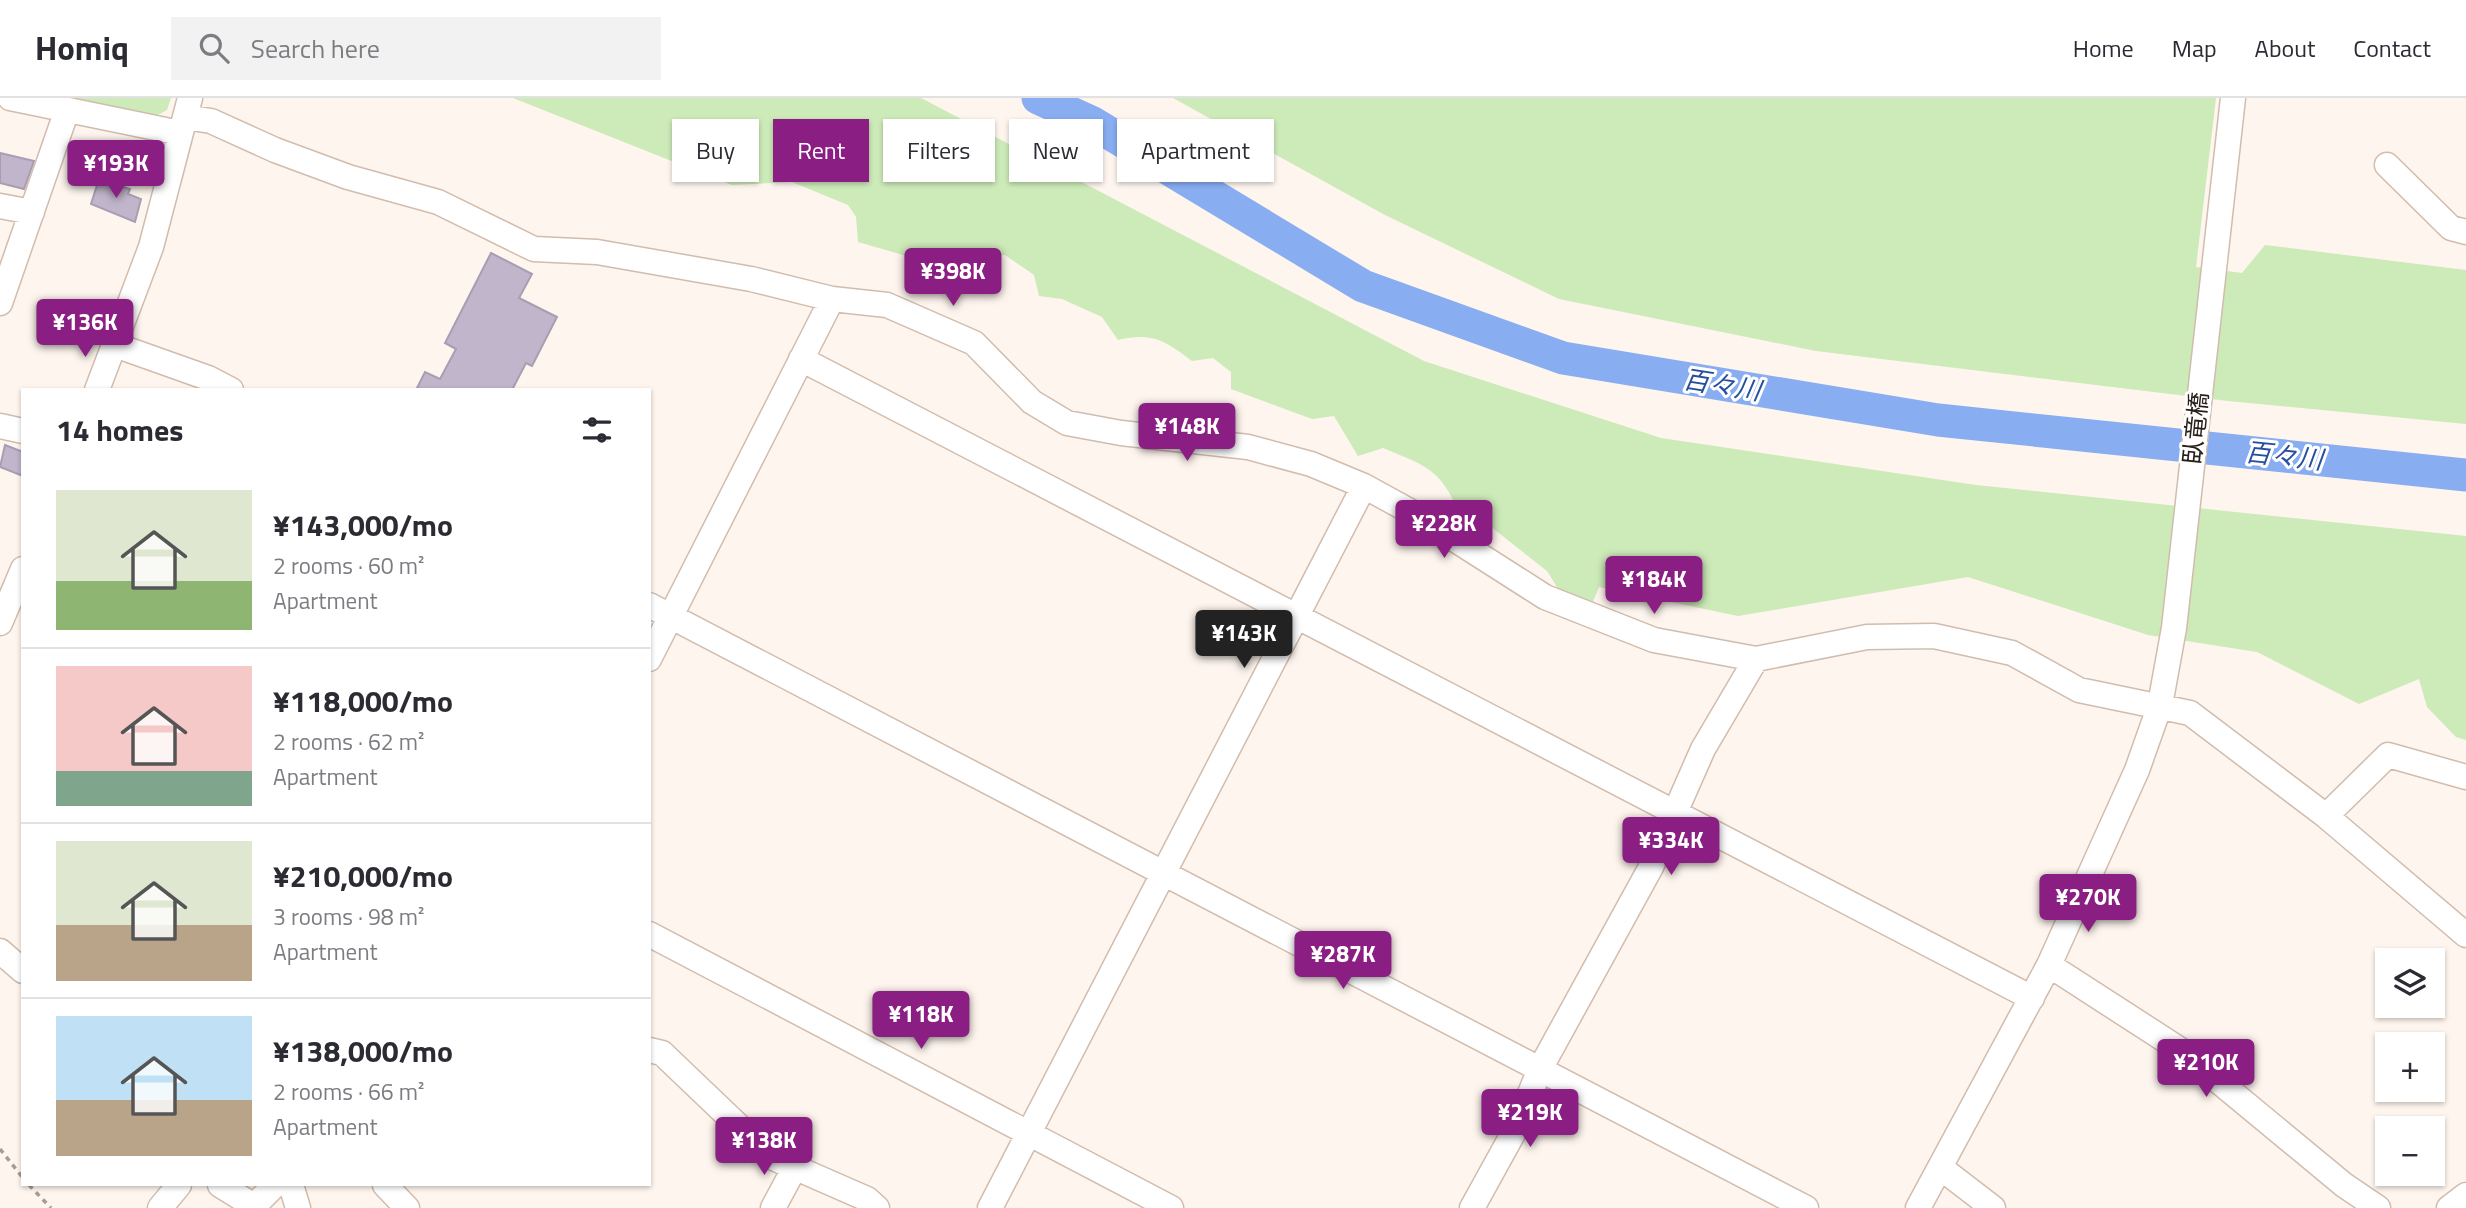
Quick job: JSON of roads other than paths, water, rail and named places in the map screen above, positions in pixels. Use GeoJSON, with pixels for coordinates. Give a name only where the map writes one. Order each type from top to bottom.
{"type":"FeatureCollection","features":[{"type":"Feature","properties":{"kind":"street"},"geometry":{"type":"LineString","coordinates":[[10,98],[67,110],[185,116],[211,121],[275,150],[348,177],[438,202],[534,248],[597,252],[751,279],[832,299],[887,305],[974,344],[1032,402],[1067,424],[1121,433],[1248,447],[1311,464],[1364,486],[1415,514],[1545,597],[1654,640],[1756,659],[1867,636],[1934,636],[2012,653],[2079,690],[2190,713],[2326,816],[2466,935]]}},
{"type":"Feature","properties":{"kind":"street","name":"臥竜橋"},"geometry":{"type":"LineString","coordinates":[[1918,1208],[2049,964],[2137,770],[2160,705],[2174,628],[2233,98]]}},
{"type":"Feature","properties":{"kind":"street"},"geometry":{"type":"LineString","coordinates":[[0,303],[67,110]]}},
{"type":"Feature","properties":{"kind":"street"},"geometry":{"type":"LineString","coordinates":[[98,388],[151,247],[185,116]]}},
{"type":"Feature","properties":{"kind":"street"},"geometry":{"type":"LineString","coordinates":[[2387,165],[2451,228],[2466,232]]}},
{"type":"Feature","properties":{"kind":"street"},"geometry":{"type":"LineString","coordinates":[[0,206],[32,212]]}},
{"type":"Feature","properties":{"kind":"street"},"geometry":{"type":"LineString","coordinates":[[651,650],[660,610],[832,299]]}},
{"type":"Feature","properties":{"kind":"street"},"geometry":{"type":"LineString","coordinates":[[115,345],[226,388]]}},
{"type":"Feature","properties":{"kind":"street"},"geometry":{"type":"LineString","coordinates":[[801,359],[2032,998]]}},
{"type":"Feature","properties":{"kind":"street"},"geometry":{"type":"LineString","coordinates":[[161,361],[178,388]]}},
{"type":"Feature","properties":{"kind":"street"},"geometry":{"type":"LineString","coordinates":[[0,426],[21,431]]}},
{"type":"Feature","properties":{"kind":"street"},"geometry":{"type":"LineString","coordinates":[[990,1208],[1165,875],[1364,486]]}},
{"type":"Feature","properties":{"kind":"street"},"geometry":{"type":"LineString","coordinates":[[0,623],[21,574]]}},
{"type":"Feature","properties":{"kind":"street"},"geometry":{"type":"LineString","coordinates":[[660,610],[1806,1208]]}},
{"type":"Feature","properties":{"kind":"street"},"geometry":{"type":"LineString","coordinates":[[1472,1208],[1514,1130],[1540,1069],[1651,867],[1703,749],[1756,659]]}},
{"type":"Feature","properties":{"kind":"street"},"geometry":{"type":"LineString","coordinates":[[2326,816],[2388,755],[2466,777]]}},
{"type":"Feature","properties":{"kind":"street"},"geometry":{"type":"LineString","coordinates":[[651,934],[1171,1208]]}},
{"type":"Feature","properties":{"kind":"street"},"geometry":{"type":"LineString","coordinates":[[0,951],[21,969]]}},
{"type":"Feature","properties":{"kind":"street"},"geometry":{"type":"LineString","coordinates":[[2049,964],[2182,1051],[2344,1185],[2378,1208]]}},
{"type":"Feature","properties":{"kind":"street"},"geometry":{"type":"LineString","coordinates":[[651,1051],[662,1053],[771,1157],[867,1199],[877,1208]]}},
{"type":"Feature","properties":{"kind":"street"},"geometry":{"type":"LineString","coordinates":[[774,1208],[795,1167]]}},
{"type":"Feature","properties":{"kind":"street"},"geometry":{"type":"LineString","coordinates":[[1941,1168],[1993,1208]]}},
{"type":"Feature","properties":{"kind":"street"},"geometry":{"type":"LineString","coordinates":[[160,1208],[178,1186]]}},
{"type":"Feature","properties":{"kind":"street"},"geometry":{"type":"LineString","coordinates":[[222,1186],[253,1207],[274,1186]]}},
{"type":"Feature","properties":{"kind":"street"},"geometry":{"type":"LineString","coordinates":[[291,1186],[298,1208]]}},
{"type":"Feature","properties":{"kind":"street"},"geometry":{"type":"LineString","coordinates":[[385,1186],[407,1208]]}},
{"type":"Feature","properties":{"kind":"street"},"geometry":{"type":"LineString","coordinates":[[2449,1208],[2466,1195]]}},
{"type":"Feature","properties":{"kind":"waterway","name":"百々川"},"geometry":{"type":"LineString","coordinates":[[1038,98],[1091,122],[1363,286],[1563,358],[1938,420],[2466,475]]}}]}
